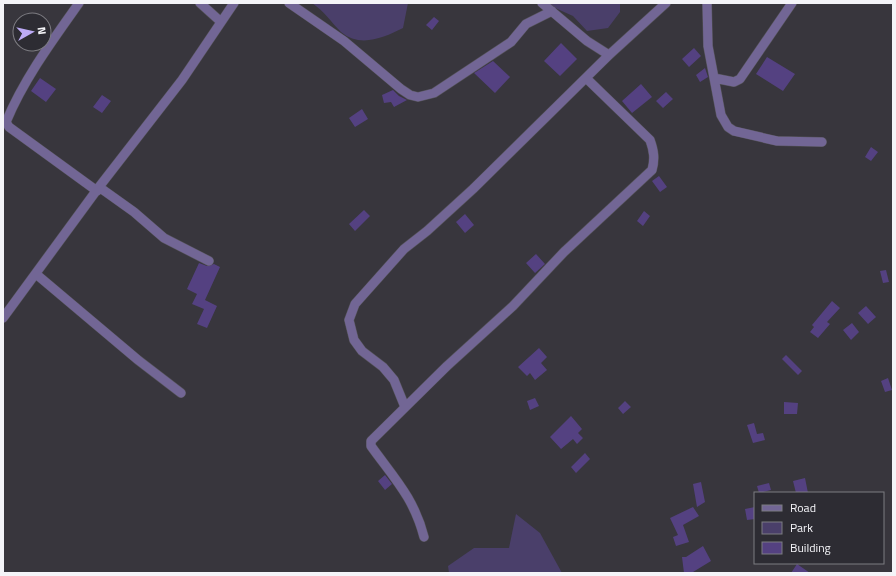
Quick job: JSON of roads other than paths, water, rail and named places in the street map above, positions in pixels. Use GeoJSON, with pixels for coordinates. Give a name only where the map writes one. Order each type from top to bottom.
{"type":"FeatureCollection","features":[{"type":"Feature","properties":{"kind":"street"},"geometry":{"type":"LineString","coordinates":[[79,3],[38,62],[14,103],[6,122],[9,127],[26,141],[134,212],[164,238],[209,261]]}},
{"type":"Feature","properties":{"kind":"street"},"geometry":{"type":"LineString","coordinates":[[200,3],[220,21]]}},
{"type":"Feature","properties":{"kind":"street"},"geometry":{"type":"LineString","coordinates":[[3,318],[98,189],[182,80],[220,21],[234,3]]}},
{"type":"Feature","properties":{"kind":"street"},"geometry":{"type":"LineString","coordinates":[[289,3],[344,41],[401,89],[410,95],[418,97],[434,93],[511,42],[526,24],[552,11]]}},
{"type":"Feature","properties":{"kind":"street"},"geometry":{"type":"LineString","coordinates":[[542,3],[593,46],[609,55]]}},
{"type":"Feature","properties":{"kind":"street"},"geometry":{"type":"LineString","coordinates":[[405,407],[394,380],[383,367],[362,351],[354,340],[349,320],[355,304],[404,249],[427,231],[473,189],[609,55],[666,3]]}},
{"type":"Feature","properties":{"kind":"street"},"geometry":{"type":"LineString","coordinates":[[707,3],[708,46],[721,116],[728,127],[734,131],[777,141],[822,142]]}},
{"type":"Feature","properties":{"kind":"street"},"geometry":{"type":"LineString","coordinates":[[714,78],[734,82],[740,79],[792,3]]}},
{"type":"Feature","properties":{"kind":"street"},"geometry":{"type":"LineString","coordinates":[[424,537],[419,517],[412,502],[370,443],[447,366],[513,306],[564,252],[652,170],[655,161],[654,150],[650,140],[586,78]]}},
{"type":"Feature","properties":{"kind":"street"},"geometry":{"type":"LineString","coordinates":[[36,274],[138,360],[181,393]]}}]}
